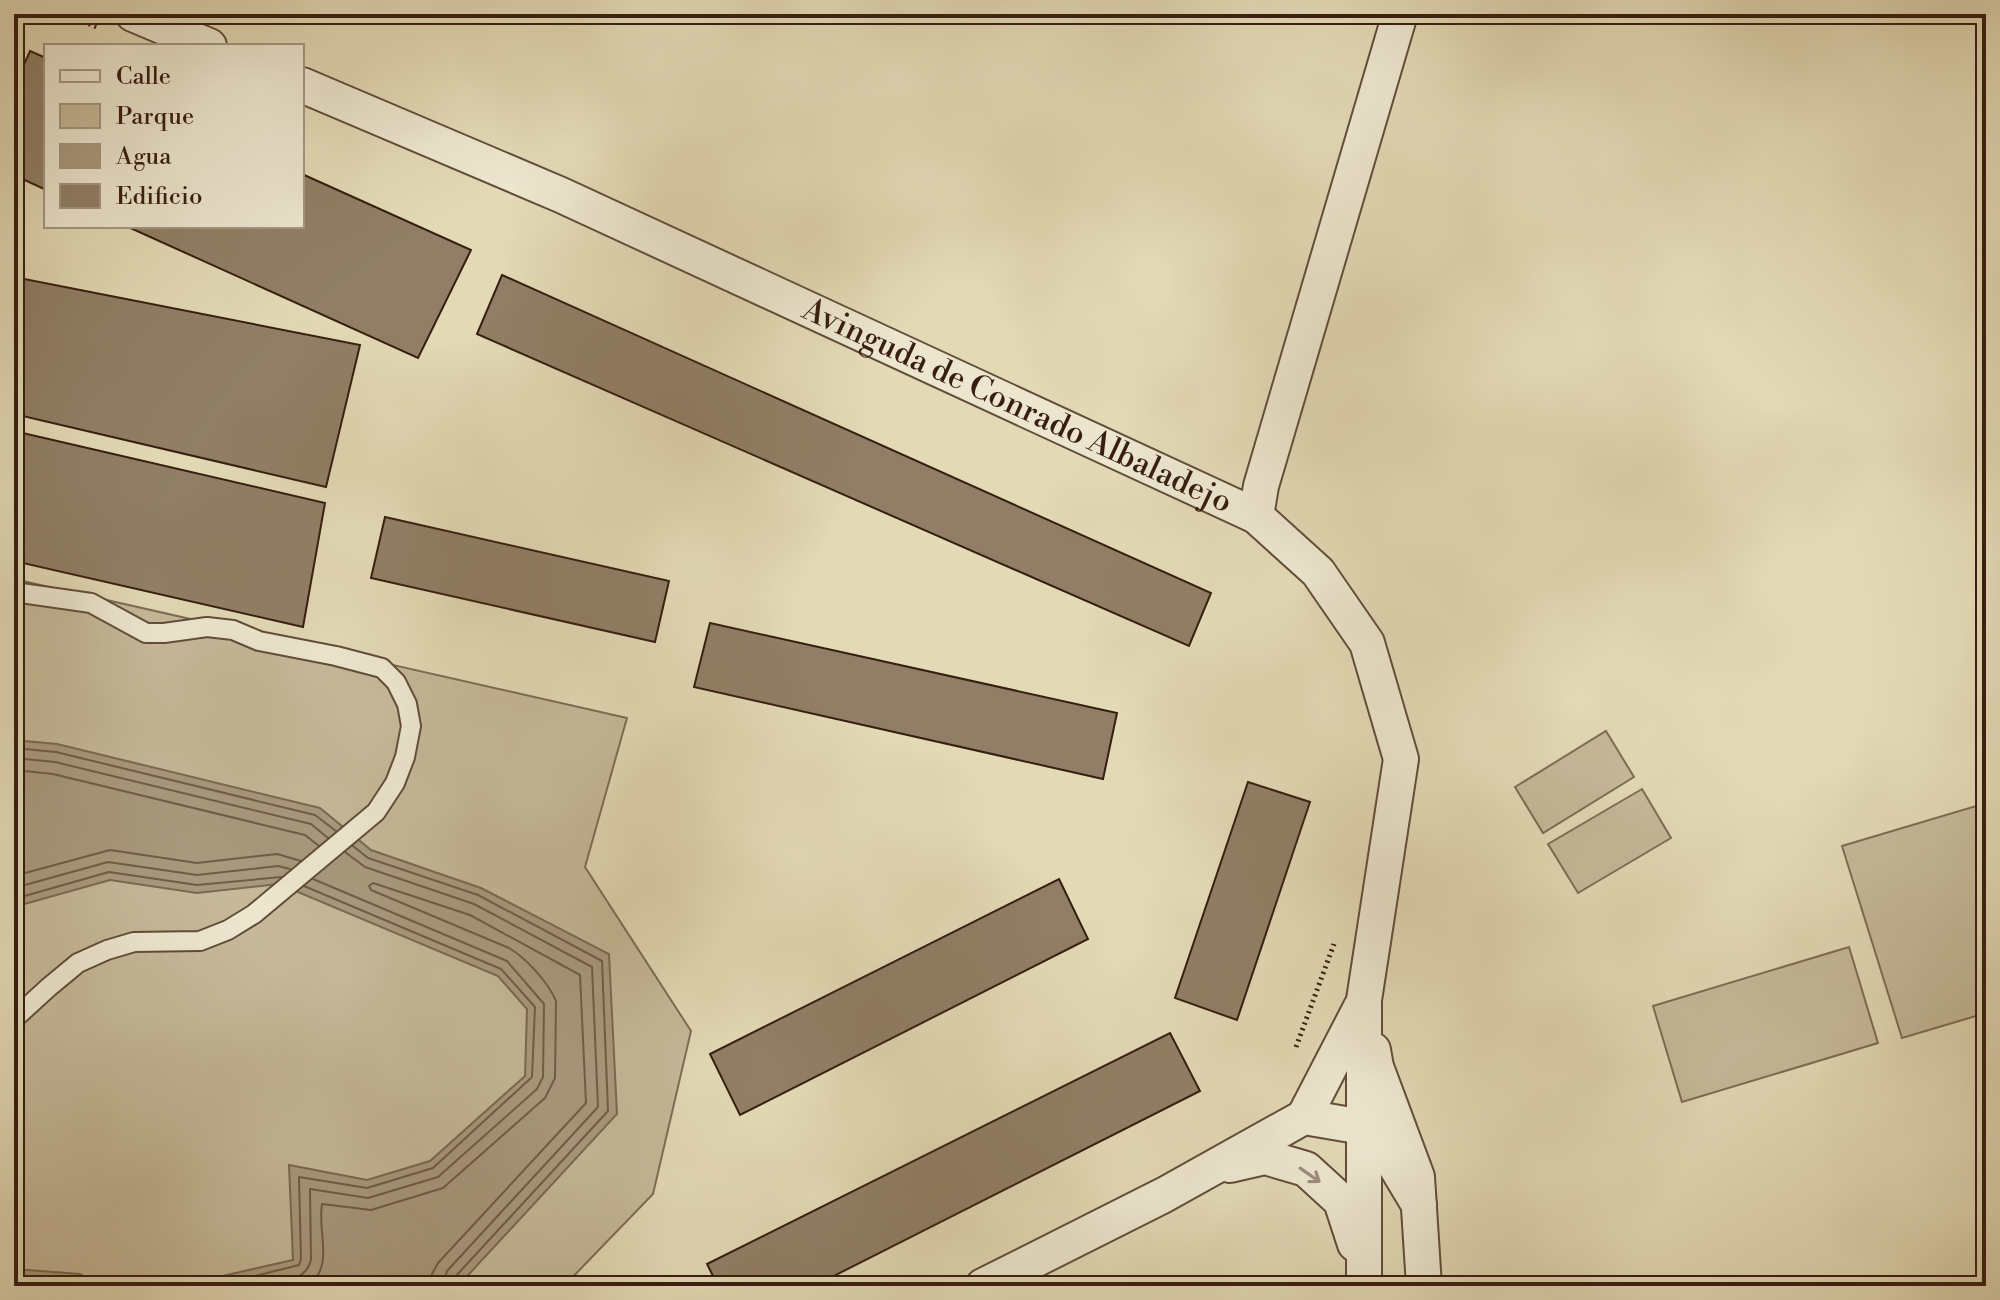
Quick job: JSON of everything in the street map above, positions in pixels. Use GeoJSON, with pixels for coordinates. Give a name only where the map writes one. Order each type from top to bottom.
{"type":"FeatureCollection","features":[{"type":"Feature","properties":{"kind":"street"},"geometry":{"type":"LineString","coordinates":[[133,14],[204,44]]}},
{"type":"Feature","properties":{"kind":"street","name":"Avinguda de Conrado Albaladejo"},"geometry":{"type":"LineString","coordinates":[[304,86],[561,195],[1256,516],[1261,486],[1400,14]]}},
{"type":"Feature","properties":{"kind":"street"},"geometry":{"type":"LineString","coordinates":[[1256,516],[1318,572],[1367,643],[1401,759],[1364,1000],[1364,1276]]}},
{"type":"Feature","properties":{"kind":"street"},"geometry":{"type":"LineString","coordinates":[[983,1286],[1210,1170],[1304,1117],[1364,1000]]}},
{"type":"Feature","properties":{"kind":"street"},"geometry":{"type":"LineString","coordinates":[[1364,1000],[1376,1067],[1418,1191],[1424,1286]]}},
{"type":"Feature","properties":{"kind":"street"},"geometry":{"type":"LineString","coordinates":[[1304,1117],[1363,1127],[1418,1191]]}},
{"type":"Feature","properties":{"kind":"street"},"geometry":{"type":"LineString","coordinates":[[1210,1170],[1265,1157],[1306,1169],[1341,1201],[1364,1276]]}},
{"type":"Feature","properties":{"kind":"lane"},"geometry":{"type":"LineString","coordinates":[[14,592],[91,603],[146,633],[207,627],[233,630],[259,641],[382,668],[396,682],[407,704],[411,726],[405,757],[395,783],[376,812],[282,892],[228,930],[200,941],[134,942],[78,963],[14,1019]]}},
{"type":"Feature","properties":{"kind":"path"},"geometry":{"type":"LineString","coordinates":[[1292,1059],[1336,937]]}},
{"type":"Feature","properties":{"kind":"green space"},"geometry":{"type":"Polygon","coordinates":[[[14,579],[627,718],[585,867],[691,1031],[653,1194],[564,1286],[14,1286],[14,579]]]}},
{"type":"Feature","properties":{"kind":"green space"},"geometry":{"type":"Polygon","coordinates":[[[1606,731],[1634,777],[1543,833],[1515,787],[1606,731]]]}},
{"type":"Feature","properties":{"kind":"green space"},"geometry":{"type":"Polygon","coordinates":[[[1642,789],[1671,838],[1578,893],[1548,844],[1642,789]]]}},
{"type":"Feature","properties":{"kind":"green space"},"geometry":{"type":"Polygon","coordinates":[[[1986,803],[1986,1013],[1902,1038],[1842,846],[1986,803]]]}},
{"type":"Feature","properties":{"kind":"green space"},"geometry":{"type":"Polygon","coordinates":[[[1849,947],[1878,1043],[1682,1102],[1653,1006],[1849,947]]]}},
{"type":"Feature","properties":{"kind":"water"},"geometry":{"type":"Polygon","coordinates":[[[14,740],[57,744],[320,808],[371,850],[481,888],[609,954],[617,1114],[458,1286],[178,1286],[293,1260],[289,1165],[367,1180],[430,1161],[525,1076],[527,1009],[498,976],[279,884],[197,893],[110,880],[14,907],[14,740]]]}},
{"type":"Feature","properties":{"kind":"water"},"geometry":{"type":"Polygon","coordinates":[[[14,1269],[80,1274],[100,1286],[14,1286],[14,1269]]]}},
{"type":"Feature","properties":{"kind":"building"},"geometry":{"type":"Polygon","coordinates":[[[30,51],[44,57],[44,189],[14,175],[14,87],[30,51]]]}},
{"type":"Feature","properties":{"kind":"building"},"geometry":{"type":"Polygon","coordinates":[[[304,175],[471,250],[418,358],[130,228],[304,228],[304,175]]]}},
{"type":"Feature","properties":{"kind":"building"},"geometry":{"type":"Polygon","coordinates":[[[502,275],[1211,593],[1189,646],[477,334],[502,275]]]}},
{"type":"Feature","properties":{"kind":"building"},"geometry":{"type":"Polygon","coordinates":[[[14,277],[360,345],[326,487],[14,414],[14,277]]]}},
{"type":"Feature","properties":{"kind":"building"},"geometry":{"type":"Polygon","coordinates":[[[14,431],[325,503],[303,627],[14,561],[14,431]]]}},
{"type":"Feature","properties":{"kind":"building"},"geometry":{"type":"Polygon","coordinates":[[[385,517],[669,581],[655,642],[371,578],[385,517]]]}},
{"type":"Feature","properties":{"kind":"building"},"geometry":{"type":"Polygon","coordinates":[[[710,623],[1117,713],[1103,779],[694,687],[710,623]]]}},
{"type":"Feature","properties":{"kind":"building"},"geometry":{"type":"Polygon","coordinates":[[[1248,782],[1310,802],[1237,1020],[1175,998],[1248,782]]]}},
{"type":"Feature","properties":{"kind":"building"},"geometry":{"type":"Polygon","coordinates":[[[1059,879],[1088,939],[740,1115],[710,1054],[1059,879]]]}},
{"type":"Feature","properties":{"kind":"building"},"geometry":{"type":"Polygon","coordinates":[[[1170,1033],[1200,1091],[814,1286],[718,1286],[707,1264],[1170,1033]]]}}]}
